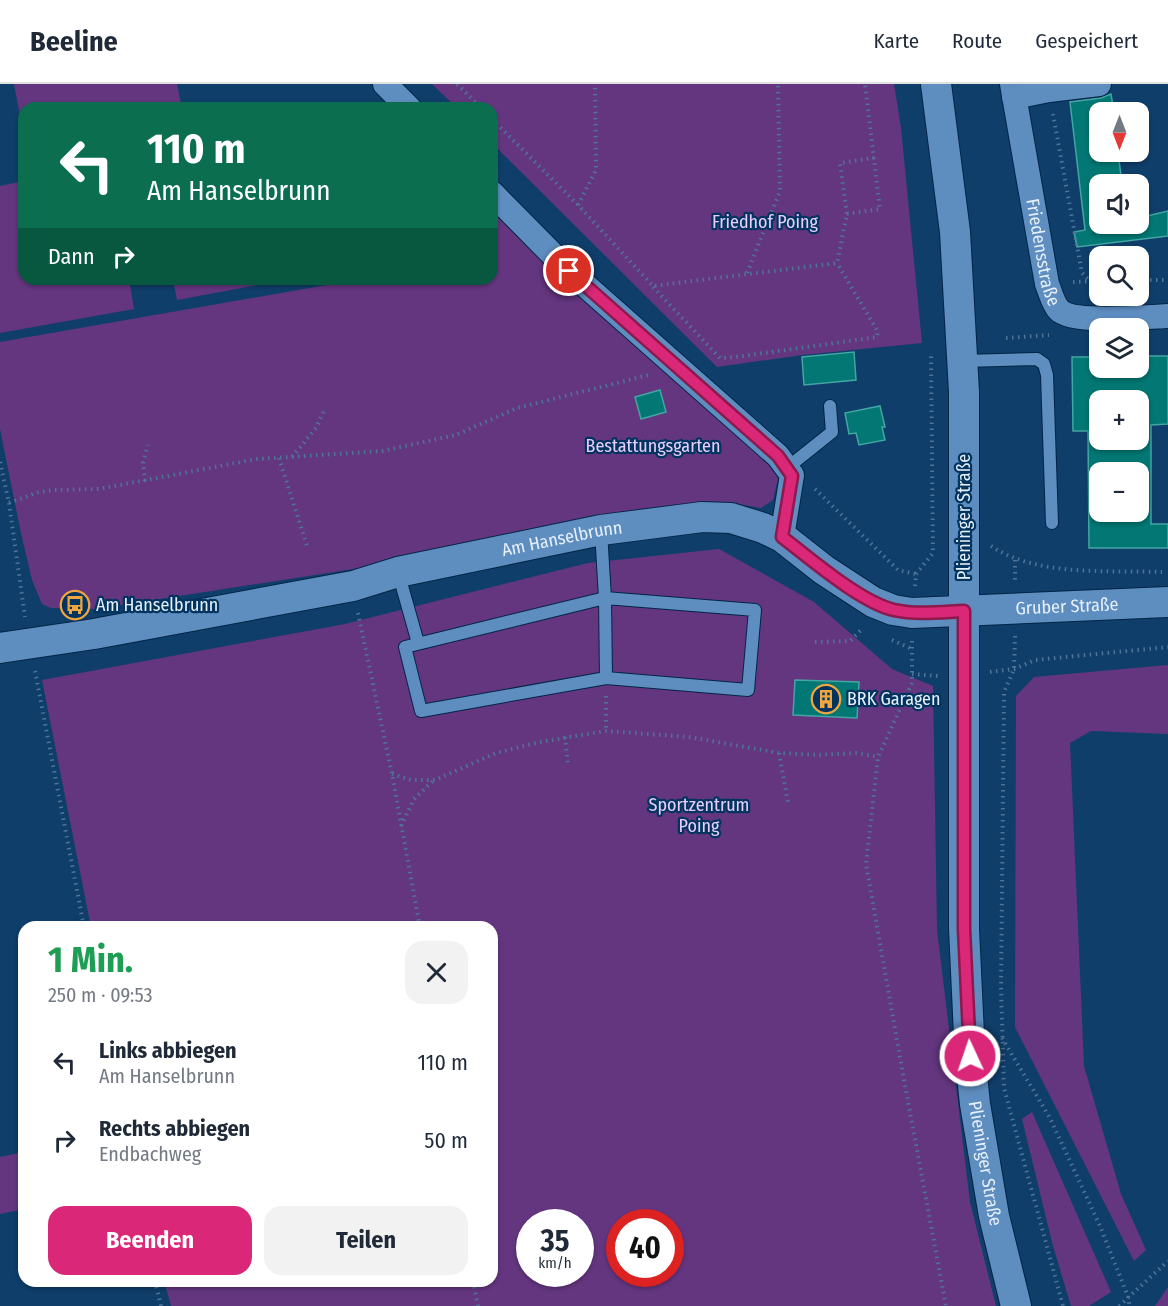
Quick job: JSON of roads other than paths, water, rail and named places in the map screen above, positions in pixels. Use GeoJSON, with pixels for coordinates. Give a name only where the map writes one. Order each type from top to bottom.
{"type":"FeatureCollection","features":[{"type":"Feature","properties":{"kind":"street"},"geometry":{"type":"LineString","coordinates":[[386,84],[403,102]]}},
{"type":"Feature","properties":{"kind":"street","name":"Plieninger Straße"},"geometry":{"type":"LineString","coordinates":[[936,84],[955,232],[962,361],[965,492],[964,929],[970,1056],[975,1104],[994,1216],[1016,1306]]}},
{"type":"Feature","properties":{"kind":"street"},"geometry":{"type":"LineString","coordinates":[[1013,91],[1049,90],[1099,84]]}},
{"type":"Feature","properties":{"kind":"street","name":"Friedensstraße"},"geometry":{"type":"LineString","coordinates":[[1013,91],[1047,284],[1059,309],[1068,314],[1090,318],[1168,316]]}},
{"type":"Feature","properties":{"kind":"street"},"geometry":{"type":"LineString","coordinates":[[498,199],[569,271],[778,456],[789,472],[782,537]]}},
{"type":"Feature","properties":{"kind":"street","name":"Am Hanselbrunn"},"geometry":{"type":"LineString","coordinates":[[0,648],[94,634],[341,588],[398,572],[601,530],[702,517],[731,518],[763,528],[782,537],[824,570],[873,602],[892,610],[912,613],[964,611]]}},
{"type":"Feature","properties":{"kind":"street","name":"Gruber Straße"},"geometry":{"type":"LineString","coordinates":[[964,611],[1168,602]]}},
{"type":"Feature","properties":{"kind":"lane"},"geometry":{"type":"LineString","coordinates":[[962,361],[1037,359],[1044,364],[1047,375],[1052,523]]}},
{"type":"Feature","properties":{"kind":"lane"},"geometry":{"type":"LineString","coordinates":[[789,472],[832,432],[830,406]]}},
{"type":"Feature","properties":{"kind":"lane"},"geometry":{"type":"LineString","coordinates":[[601,530],[606,678]]}},
{"type":"Feature","properties":{"kind":"lane"},"geometry":{"type":"LineString","coordinates":[[398,572],[418,643]]}},
{"type":"Feature","properties":{"kind":"lane"},"geometry":{"type":"LineString","coordinates":[[605,598],[755,610],[748,690],[606,678],[421,711],[405,647],[418,643],[605,598]]}},
{"type":"Feature","properties":{"kind":"place","name":"Am Hanselbrunn"},"geometry":{"type":"Point","coordinates":[75,605]}},
{"type":"Feature","properties":{"kind":"place","name":"BRK Garagen"},"geometry":{"type":"Point","coordinates":[826,699]}},
{"type":"Feature","properties":{"kind":"park label","name":"Friedhof Poing"},"geometry":{"type":"Point","coordinates":[765,222]}},
{"type":"Feature","properties":{"kind":"park label","name":"Bestattungsgarten"},"geometry":{"type":"Point","coordinates":[653,446]}},
{"type":"Feature","properties":{"kind":"park label","name":"Sportzentrum Poing"},"geometry":{"type":"Point","coordinates":[699,815]}}]}
